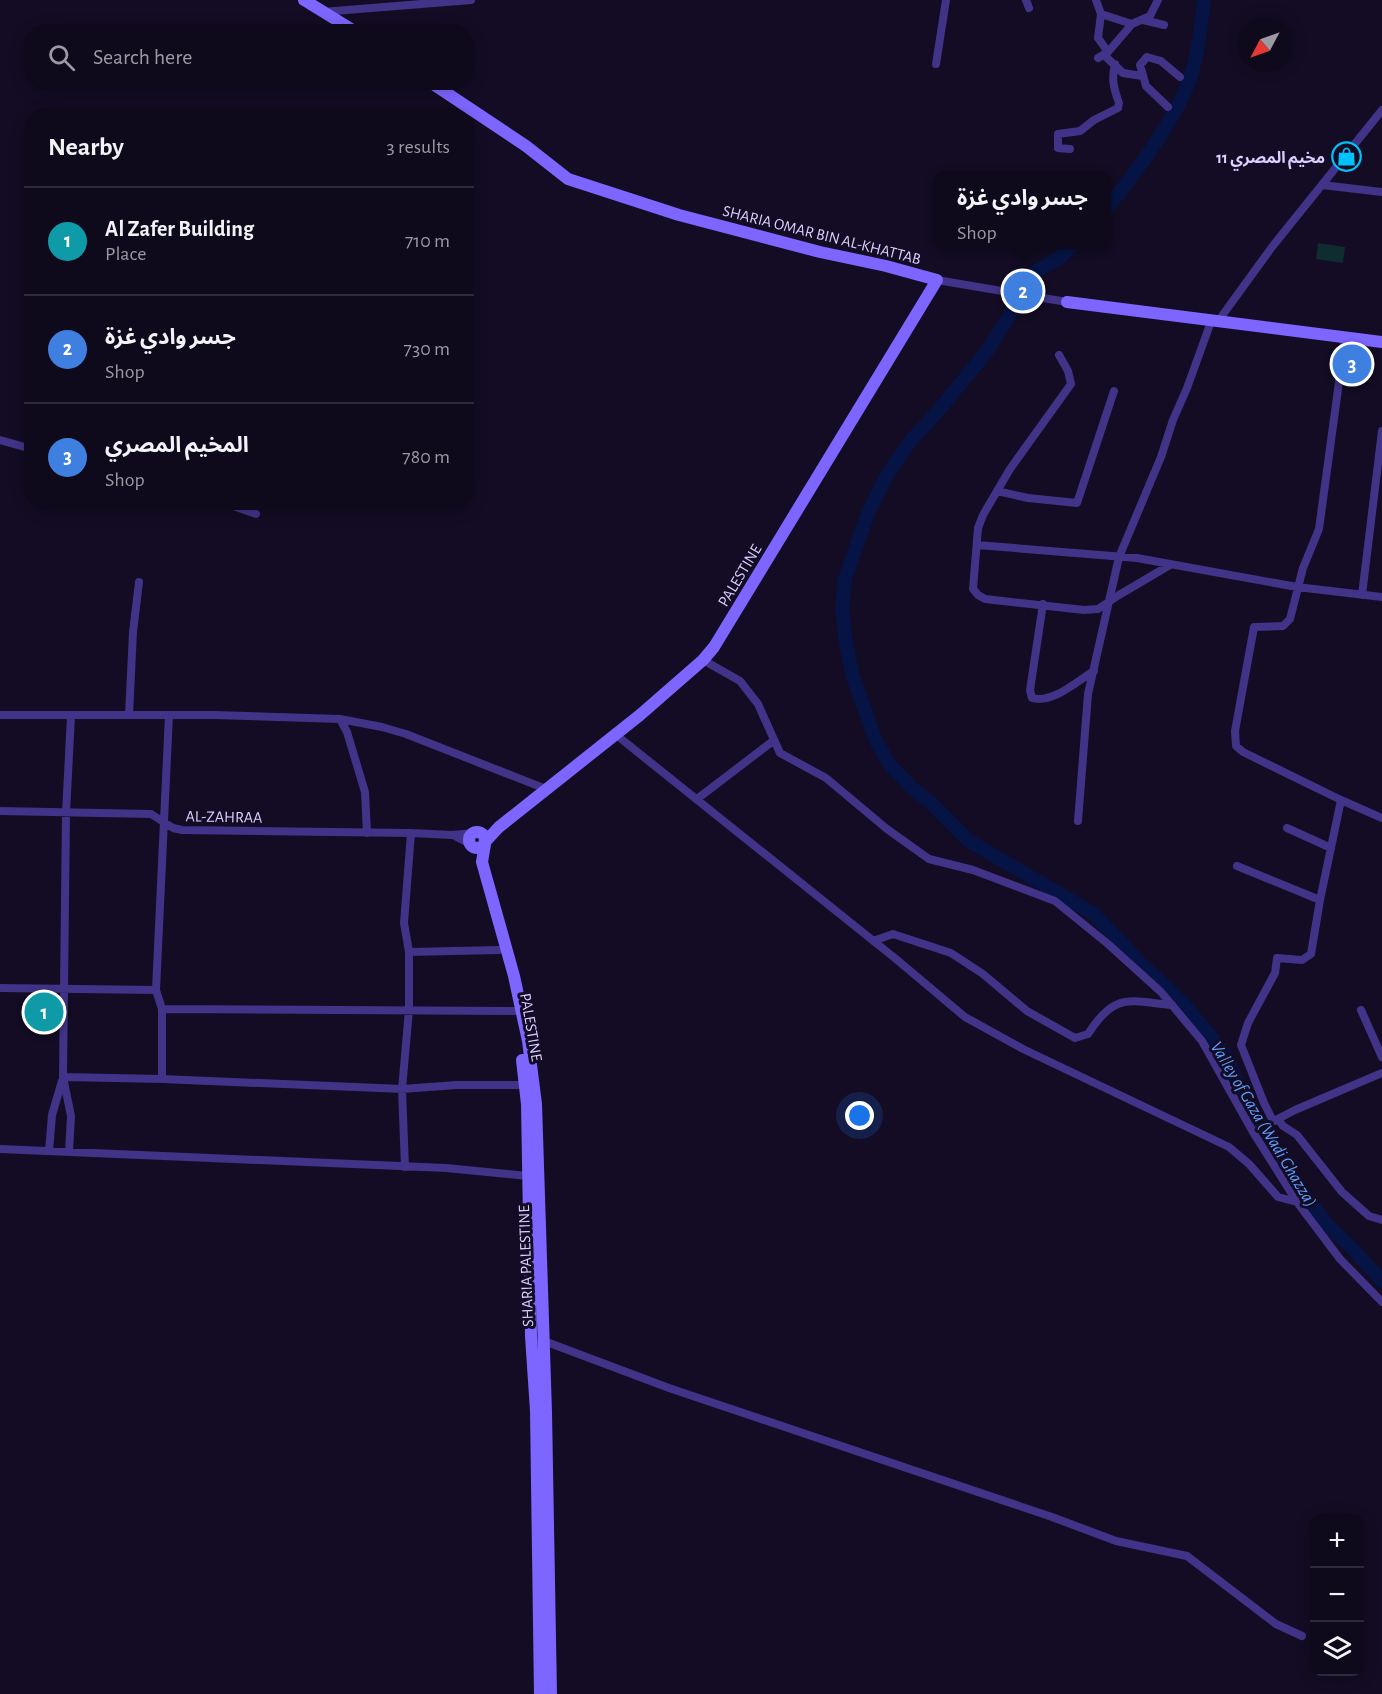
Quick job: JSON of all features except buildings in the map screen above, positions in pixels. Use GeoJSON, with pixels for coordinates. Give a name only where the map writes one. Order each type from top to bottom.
{"type":"FeatureCollection","features":[{"type":"Feature","properties":{"kind":"street"},"geometry":{"type":"LineString","coordinates":[[304,0],[342,24]]}},
{"type":"Feature","properties":{"kind":"street"},"geometry":{"type":"LineString","coordinates":[[322,12],[471,0]]}},
{"type":"Feature","properties":{"kind":"street"},"geometry":{"type":"LineString","coordinates":[[936,64],[946,0]]}},
{"type":"Feature","properties":{"kind":"street"},"geometry":{"type":"LineString","coordinates":[[1096,0],[1101,14],[1098,38],[1103,55],[1123,73],[1142,76]]}},
{"type":"Feature","properties":{"kind":"street"},"geometry":{"type":"LineString","coordinates":[[1103,55],[1132,24],[1150,16],[1158,0]]}},
{"type":"Feature","properties":{"kind":"street"},"geometry":{"type":"LineString","coordinates":[[1101,14],[1132,24]]}},
{"type":"Feature","properties":{"kind":"street"},"geometry":{"type":"LineString","coordinates":[[1143,21],[1164,26]]}},
{"type":"Feature","properties":{"kind":"street"},"geometry":{"type":"LineString","coordinates":[[1168,107],[1146,86],[1140,65],[1147,57],[1161,61],[1180,77]]}},
{"type":"Feature","properties":{"kind":"street"},"geometry":{"type":"LineString","coordinates":[[1070,149],[1058,148],[1058,134],[1080,131],[1094,120],[1118,108],[1119,103],[1112,76],[1115,64]]}},
{"type":"Feature","properties":{"kind":"street","name":"SHARIA OMAR BIN AL-KHATTAB"},"geometry":{"type":"LineString","coordinates":[[442,90],[469,108]]}},
{"type":"Feature","properties":{"kind":"street"},"geometry":{"type":"LineString","coordinates":[[1078,821],[1088,694],[1119,556],[1161,457],[1173,420],[1216,320],[1382,110]]}},
{"type":"Feature","properties":{"kind":"street","name":"SHARIA OMAR BIN AL-KHATTAB"},"geometry":{"type":"LineString","coordinates":[[474,111],[526,146],[568,179],[679,215],[820,252],[937,280],[1067,302],[1382,342]]}},
{"type":"Feature","properties":{"kind":"street"},"geometry":{"type":"LineString","coordinates":[[1322,184],[1382,192]]}},
{"type":"Feature","properties":{"kind":"street","name":"PALESTINE"},"geometry":{"type":"LineString","coordinates":[[529,1218],[527,1104],[521,1047],[479,864],[478,840],[499,827],[615,734],[703,660],[714,647],[937,280]]}},
{"type":"Feature","properties":{"kind":"street"},"geometry":{"type":"LineString","coordinates":[[1345,338],[1319,529],[1297,587],[1290,619],[1283,626],[1254,627],[1235,731],[1236,746],[1267,765],[1382,818]]}},
{"type":"Feature","properties":{"kind":"street"},"geometry":{"type":"LineString","coordinates":[[1059,355],[1068,371],[1071,384],[1010,469],[978,528],[974,589],[985,599],[1084,610],[1098,609],[1170,565]]}},
{"type":"Feature","properties":{"kind":"street"},"geometry":{"type":"LineString","coordinates":[[997,491],[1028,498],[1077,503],[1114,391]]}},
{"type":"Feature","properties":{"kind":"street"},"geometry":{"type":"LineString","coordinates":[[1362,595],[1382,431]]}},
{"type":"Feature","properties":{"kind":"street"},"geometry":{"type":"LineString","coordinates":[[0,440],[24,446]]}},
{"type":"Feature","properties":{"kind":"street"},"geometry":{"type":"LineString","coordinates":[[245,510],[256,514]]}},
{"type":"Feature","properties":{"kind":"street"},"geometry":{"type":"LineString","coordinates":[[977,545],[1119,556],[1297,587],[1382,597]]}},
{"type":"Feature","properties":{"kind":"street"},"geometry":{"type":"LineString","coordinates":[[129,715],[133,632],[139,582]]}},
{"type":"Feature","properties":{"kind":"street"},"geometry":{"type":"LineString","coordinates":[[1043,604],[1030,690],[1032,698],[1041,701],[1054,696],[1094,670]]}},
{"type":"Feature","properties":{"kind":"street"},"geometry":{"type":"LineString","coordinates":[[703,660],[740,681],[758,704],[780,753],[826,778],[887,829],[929,859],[973,870],[1055,901],[1108,944],[1161,992],[1202,1041],[1265,1125],[1297,1202],[1340,1259],[1382,1302]]}},
{"type":"Feature","properties":{"kind":"street"},"geometry":{"type":"LineString","coordinates":[[0,715],[169,715],[340,719],[406,734],[546,789]]}},
{"type":"Feature","properties":{"kind":"street"},"geometry":{"type":"LineString","coordinates":[[162,1078],[162,1009],[156,990],[169,715]]}},
{"type":"Feature","properties":{"kind":"street"},"geometry":{"type":"LineString","coordinates":[[69,1152],[71,1116],[63,1077],[66,813],[71,716]]}},
{"type":"Feature","properties":{"kind":"street"},"geometry":{"type":"LineString","coordinates":[[340,719],[347,732],[365,792],[367,833]]}},
{"type":"Feature","properties":{"kind":"street"},"geometry":{"type":"LineString","coordinates":[[615,734],[965,1017],[987,1031],[1228,1147],[1249,1164],[1278,1197],[1297,1202]]}},
{"type":"Feature","properties":{"kind":"street"},"geometry":{"type":"LineString","coordinates":[[697,799],[773,741]]}},
{"type":"Feature","properties":{"kind":"street"},"geometry":{"type":"LineString","coordinates":[[1265,1125],[1264,1103],[1241,1045],[1248,1023],[1275,973],[1277,958],[1302,960],[1311,954],[1341,800]]}},
{"type":"Feature","properties":{"kind":"street","name":"AL-ZAHRAA"},"geometry":{"type":"LineString","coordinates":[[0,811],[151,814],[165,824],[182,830],[411,833],[452,835],[478,840]]}},
{"type":"Feature","properties":{"kind":"street"},"geometry":{"type":"LineString","coordinates":[[1287,828],[1331,848]]}},
{"type":"Feature","properties":{"kind":"street"},"geometry":{"type":"LineString","coordinates":[[405,1167],[402,1089],[409,1010],[409,952],[404,923],[411,833]]}},
{"type":"Feature","properties":{"kind":"street","name":"SHARIA PALESTINE"},"geometry":{"type":"LineString","coordinates":[[478,840],[514,976],[528,1041],[536,1104],[544,1341],[551,1694]]}},
{"type":"Feature","properties":{"kind":"street"},"geometry":{"type":"LineString","coordinates":[[1237,866],[1320,900]]}},
{"type":"Feature","properties":{"kind":"street"},"geometry":{"type":"LineString","coordinates":[[873,941],[893,934],[951,953],[983,974],[1028,1011],[1075,1038],[1088,1034],[1098,1018],[1123,1001],[1172,1005]]}},
{"type":"Feature","properties":{"kind":"street"},"geometry":{"type":"LineString","coordinates":[[409,952],[499,950]]}},
{"type":"Feature","properties":{"kind":"street"},"geometry":{"type":"LineString","coordinates":[[0,988],[156,990]]}},
{"type":"Feature","properties":{"kind":"street"},"geometry":{"type":"LineString","coordinates":[[162,1009],[514,1011]]}},
{"type":"Feature","properties":{"kind":"street"},"geometry":{"type":"LineString","coordinates":[[1361,1010],[1382,1057]]}},
{"type":"Feature","properties":{"kind":"street"},"geometry":{"type":"LineString","coordinates":[[1265,1125],[1382,1072]]}},
{"type":"Feature","properties":{"kind":"street"},"geometry":{"type":"LineString","coordinates":[[63,1077],[162,1078],[402,1089],[457,1085],[525,1085]]}},
{"type":"Feature","properties":{"kind":"street"},"geometry":{"type":"LineString","coordinates":[[49,1151],[52,1115],[63,1077]]}},
{"type":"Feature","properties":{"kind":"street"},"geometry":{"type":"LineString","coordinates":[[1265,1125],[1283,1126],[1297,1135],[1342,1192],[1369,1216],[1382,1220]]}},
{"type":"Feature","properties":{"kind":"street"},"geometry":{"type":"LineString","coordinates":[[0,1149],[405,1167],[528,1176]]}},
{"type":"Feature","properties":{"kind":"street","name":"SHARIA PALESTINE"},"geometry":{"type":"LineString","coordinates":[[529,1218],[531,1336],[536,1411],[540,1694]]}},
{"type":"Feature","properties":{"kind":"street"},"geometry":{"type":"LineString","coordinates":[[544,1341],[669,1388],[1052,1517],[1116,1541],[1187,1556],[1276,1624],[1302,1636]]}},
{"type":"Feature","properties":{"kind":"green space"},"geometry":{"type":"Polygon","coordinates":[[[1318,243],[1345,247],[1343,263],[1316,259],[1318,243]]]}},
{"type":"Feature","properties":{"kind":"waterway","name":"Valley of Gaza (Wadi Ghazza)"},"geometry":{"type":"LineString","coordinates":[[1111,203],[1156,143],[1178,106],[1192,72],[1200,36],[1204,0]]}},
{"type":"Feature","properties":{"kind":"waterway","name":"Valley of Gaza (Wadi Ghazza)"},"geometry":{"type":"LineString","coordinates":[[1069,249],[1029,276],[1014,307],[988,350],[912,439],[888,473],[869,511],[845,578],[842,609],[853,677],[876,741],[890,765],[913,789],[930,802],[969,841],[1094,914],[1142,965],[1182,1002],[1226,1055],[1247,1103],[1294,1180],[1328,1226],[1382,1281]]}},
{"type":"Feature","properties":{"kind":"place","name":"مخيم المصري 11"},"geometry":{"type":"Point","coordinates":[1346,157]}},
{"type":"Feature","properties":{"kind":"place","name":"جسر وادي غزة"},"geometry":{"type":"Point","coordinates":[1023,291]}},
{"type":"Feature","properties":{"kind":"place","name":"المخيم المصري"},"geometry":{"type":"Point","coordinates":[1352,364]}},
{"type":"Feature","properties":{"kind":"place","name":"Al Zafer Building"},"geometry":{"type":"Point","coordinates":[44,1012]}}]}
